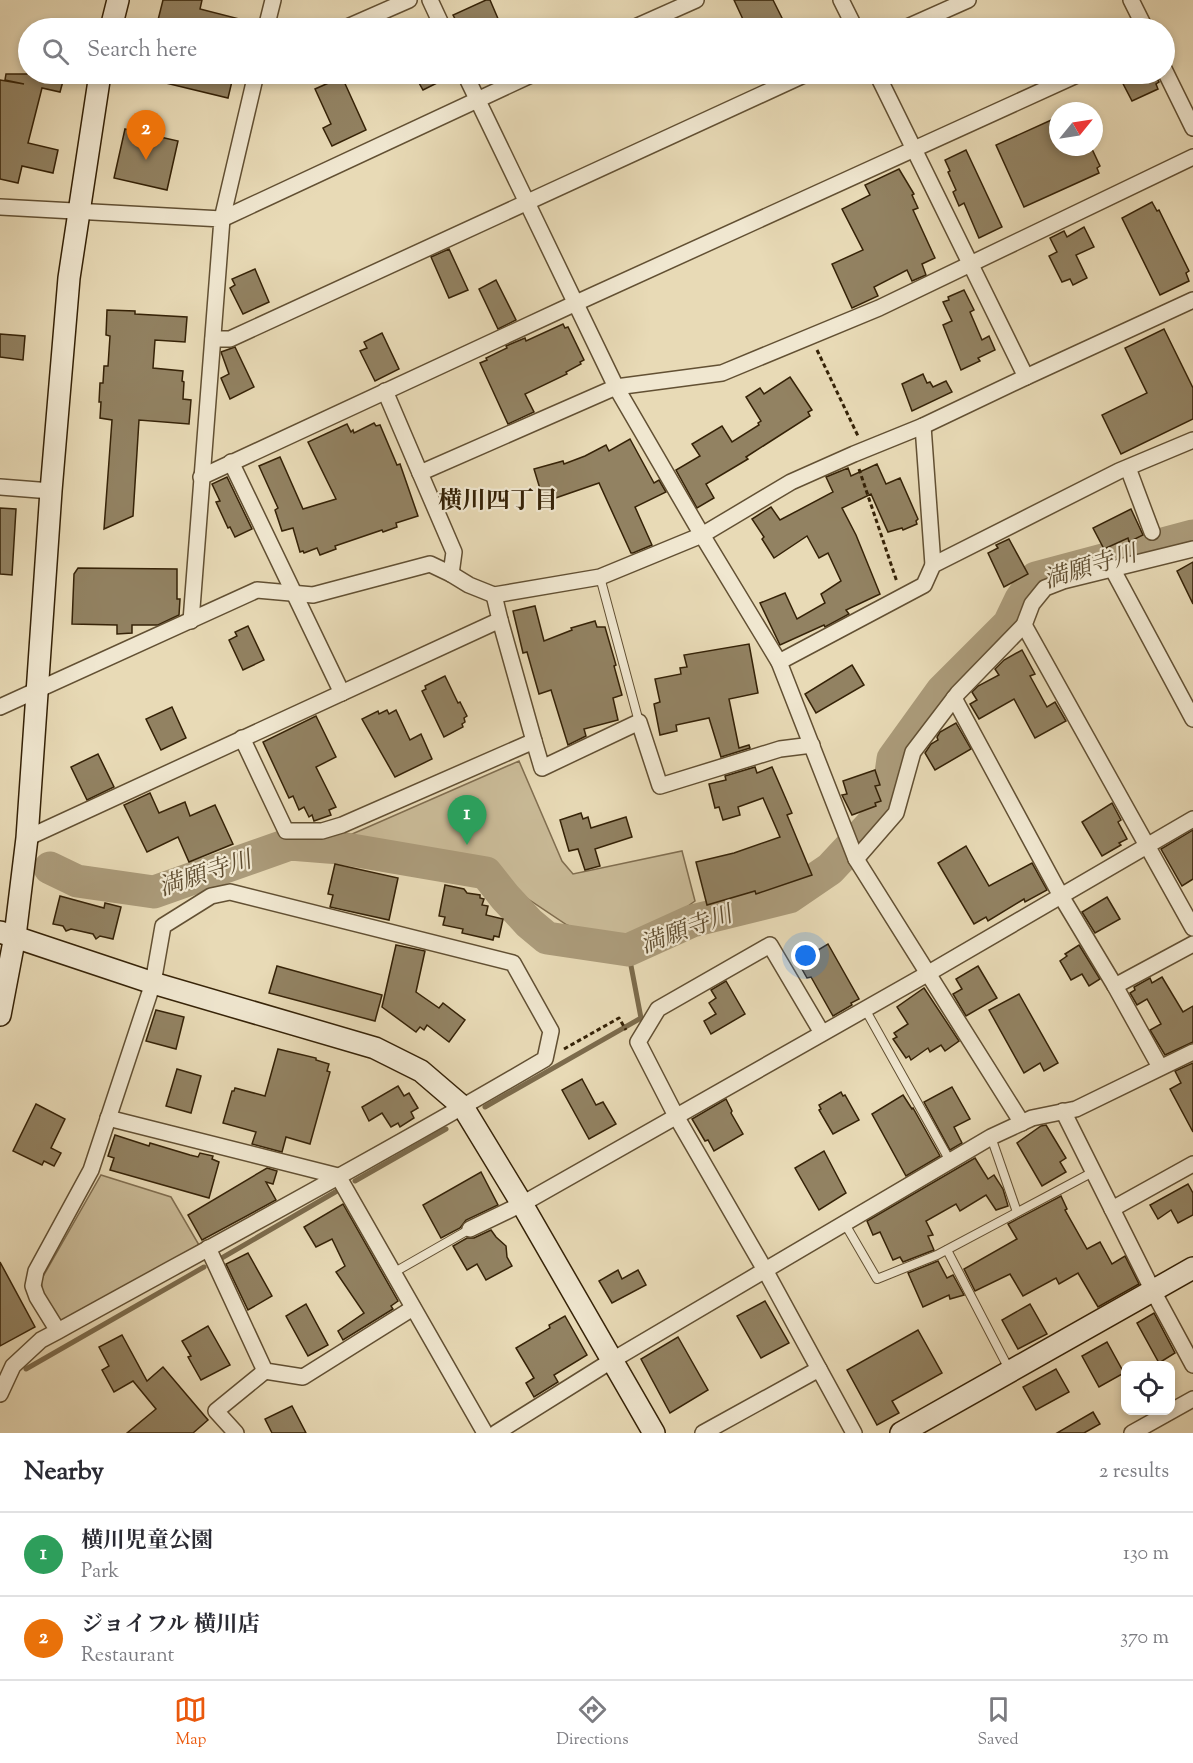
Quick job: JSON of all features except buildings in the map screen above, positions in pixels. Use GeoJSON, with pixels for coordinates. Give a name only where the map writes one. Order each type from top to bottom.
{"type":"FeatureCollection","features":[{"type":"Feature","properties":{"kind":"street"},"geometry":{"type":"LineString","coordinates":[[114,18],[118,0]]}},
{"type":"Feature","properties":{"kind":"street"},"geometry":{"type":"LineString","coordinates":[[268,18],[273,0]]}},
{"type":"Feature","properties":{"kind":"street"},"geometry":{"type":"LineString","coordinates":[[368,18],[409,0]]}},
{"type":"Feature","properties":{"kind":"street"},"geometry":{"type":"LineString","coordinates":[[430,0],[438,18]]}},
{"type":"Feature","properties":{"kind":"street"},"geometry":{"type":"LineString","coordinates":[[656,18],[696,0]]}},
{"type":"Feature","properties":{"kind":"street"},"geometry":{"type":"LineString","coordinates":[[841,0],[850,18]]}},
{"type":"Feature","properties":{"kind":"street"},"geometry":{"type":"LineString","coordinates":[[928,18],[968,0]]}},
{"type":"Feature","properties":{"kind":"street"},"geometry":{"type":"LineString","coordinates":[[1131,0],[1140,18]]}},
{"type":"Feature","properties":{"kind":"street"},"geometry":{"type":"LineString","coordinates":[[0,1015],[8,934],[27,838],[51,491],[69,278],[98,84]]}},
{"type":"Feature","properties":{"kind":"street"},"geometry":{"type":"LineString","coordinates":[[191,621],[222,219],[254,84]]}},
{"type":"Feature","properties":{"kind":"street"},"geometry":{"type":"LineString","coordinates":[[470,84],[616,387],[779,662],[855,855],[927,974],[1022,1123]]}},
{"type":"Feature","properties":{"kind":"street"},"geometry":{"type":"LineString","coordinates":[[0,207],[222,219],[511,84]]}},
{"type":"Feature","properties":{"kind":"street"},"geometry":{"type":"LineString","coordinates":[[213,339],[230,339],[784,84]]}},
{"type":"Feature","properties":{"kind":"street"},"geometry":{"type":"LineString","coordinates":[[882,84],[1026,377]]}},
{"type":"Feature","properties":{"kind":"street"},"geometry":{"type":"LineString","coordinates":[[201,477],[1057,84]]}},
{"type":"Feature","properties":{"kind":"street"},"geometry":{"type":"LineString","coordinates":[[1171,84],[1193,128]]}},
{"type":"Feature","properties":{"kind":"street"},"geometry":{"type":"LineString","coordinates":[[420,473],[616,387],[722,373],[879,308],[1193,157]]}},
{"type":"Feature","properties":{"kind":"street"},"geometry":{"type":"LineString","coordinates":[[0,708],[39,688],[257,590],[313,595],[430,564],[469,585],[494,595],[600,577],[702,535],[791,482],[922,426],[1193,300]]}},
{"type":"Feature","properties":{"kind":"street"},"geometry":{"type":"LineString","coordinates":[[385,391],[454,552],[451,574]]}},
{"type":"Feature","properties":{"kind":"street"},"geometry":{"type":"LineString","coordinates":[[779,662],[924,585],[933,565],[922,426]]}},
{"type":"Feature","properties":{"kind":"street"},"geometry":{"type":"LineString","coordinates":[[933,565],[1128,468],[1193,440]]}},
{"type":"Feature","properties":{"kind":"street"},"geometry":{"type":"LineString","coordinates":[[231,462],[342,693]]}},
{"type":"Feature","properties":{"kind":"street"},"geometry":{"type":"LineString","coordinates":[[1128,468],[1152,532]]}},
{"type":"Feature","properties":{"kind":"street"},"geometry":{"type":"LineString","coordinates":[[0,487],[51,491]]}},
{"type":"Feature","properties":{"kind":"street"},"geometry":{"type":"LineString","coordinates":[[855,855],[896,813],[913,752],[954,698],[1024,625],[1032,604],[1045,588],[1063,580],[1193,549]]}},
{"type":"Feature","properties":{"kind":"street"},"geometry":{"type":"LineString","coordinates":[[1114,572],[1193,719]]}},
{"type":"Feature","properties":{"kind":"street"},"geometry":{"type":"LineString","coordinates":[[494,595],[542,768],[639,722],[660,786],[780,749],[812,745]]}},
{"type":"Feature","properties":{"kind":"street"},"geometry":{"type":"LineString","coordinates":[[27,838],[500,620]]}},
{"type":"Feature","properties":{"kind":"street"},"geometry":{"type":"LineString","coordinates":[[1024,625],[1193,928]]}},
{"type":"Feature","properties":{"kind":"street"},"geometry":{"type":"LineString","coordinates":[[954,698],[1061,896],[1160,1067]]}},
{"type":"Feature","properties":{"kind":"street"},"geometry":{"type":"LineString","coordinates":[[242,738],[286,831],[322,831],[342,825],[534,741]]}},
{"type":"Feature","properties":{"kind":"street"},"geometry":{"type":"LineString","coordinates":[[470,1229],[522,1204],[927,974],[1193,819]]}},
{"type":"Feature","properties":{"kind":"street"},"geometry":{"type":"LineString","coordinates":[[0,1394],[13,1366],[41,1340],[463,1107],[545,1059],[551,1031],[513,963],[230,892],[211,896],[163,926],[153,983],[91,1170],[36,1271],[33,1286],[58,1330]]}},
{"type":"Feature","properties":{"kind":"street"},"geometry":{"type":"LineString","coordinates":[[8,934],[153,983],[375,1048],[421,1071],[463,1107],[522,1204],[654,1433]]}},
{"type":"Feature","properties":{"kind":"street"},"geometry":{"type":"LineString","coordinates":[[1115,986],[1193,944]]}},
{"type":"Feature","properties":{"kind":"street"},"geometry":{"type":"LineString","coordinates":[[822,1033],[770,945],[658,1009],[638,1041],[676,1116],[765,1270],[854,1433]]}},
{"type":"Feature","properties":{"kind":"street"},"geometry":{"type":"LineString","coordinates":[[496,1433],[611,1360],[991,1137],[1032,1118],[1076,1109],[1193,1052]]}},
{"type":"Feature","properties":{"kind":"street"},"geometry":{"type":"LineString","coordinates":[[1063,1112],[1152,1291],[1193,1365]]}},
{"type":"Feature","properties":{"kind":"street"},"geometry":{"type":"LineString","coordinates":[[108,1118],[338,1176],[485,1433]]}},
{"type":"Feature","properties":{"kind":"street"},"geometry":{"type":"LineString","coordinates":[[1112,1209],[1193,1164]]}},
{"type":"Feature","properties":{"kind":"street"},"geometry":{"type":"LineString","coordinates":[[208,1248],[265,1371]]}},
{"type":"Feature","properties":{"kind":"street"},"geometry":{"type":"LineString","coordinates":[[901,1433],[1193,1268]]}},
{"type":"Feature","properties":{"kind":"street"},"geometry":{"type":"LineString","coordinates":[[228,1430],[216,1411],[265,1371],[303,1377],[413,1308]]}},
{"type":"Feature","properties":{"kind":"street"},"geometry":{"type":"LineString","coordinates":[[703,1433],[819,1369]]}},
{"type":"Feature","properties":{"kind":"street"},"geometry":{"type":"LineString","coordinates":[[1132,1433],[1193,1399]]}},
{"type":"Feature","properties":{"kind":"lane"},"geometry":{"type":"LineString","coordinates":[[600,577],[639,722]]}},
{"type":"Feature","properties":{"kind":"lane"},"geometry":{"type":"LineString","coordinates":[[865,1009],[950,1161]]}},
{"type":"Feature","properties":{"kind":"lane"},"geometry":{"type":"LineString","coordinates":[[991,1137],[1017,1212]]}},
{"type":"Feature","properties":{"kind":"lane"},"geometry":{"type":"LineString","coordinates":[[844,1224],[877,1279],[947,1250],[1093,1172]]}},
{"type":"Feature","properties":{"kind":"lane"},"geometry":{"type":"LineString","coordinates":[[393,1273],[470,1229]]}},
{"type":"Feature","properties":{"kind":"lane"},"geometry":{"type":"LineString","coordinates":[[947,1250],[1010,1371]]}},
{"type":"Feature","properties":{"kind":"path"},"geometry":{"type":"LineString","coordinates":[[810,335],[859,452],[903,598]]}},
{"type":"Feature","properties":{"kind":"path"},"geometry":{"type":"LineString","coordinates":[[545,1059],[619,1018],[627,1031]]}},
{"type":"Feature","properties":{"kind":"shaded area"},"geometry":{"type":"Polygon","coordinates":[[[519,761],[562,861],[573,874],[682,851],[695,901],[644,937],[605,940],[567,925],[501,881],[490,865],[343,838],[519,761]]]}},
{"type":"Feature","properties":{"kind":"shaded area"},"geometry":{"type":"Polygon","coordinates":[[[101,1175],[171,1197],[199,1245],[59,1322],[44,1301],[41,1280],[101,1175]]]}},
{"type":"Feature","properties":{"kind":"waterway","name":"満願寺川"},"geometry":{"type":"LineString","coordinates":[[50,868],[77,881],[154,892],[290,844],[340,848],[486,873],[529,923],[547,938],[628,950],[692,921],[789,897],[830,869],[886,809],[893,759],[942,691],[1009,624],[1021,599],[1036,578],[1193,536]]}},
{"type":"Feature","properties":{"kind":"waterway"},"geometry":{"type":"LineString","coordinates":[[485,1107],[641,1018],[628,950]]}},
{"type":"Feature","properties":{"kind":"waterway"},"geometry":{"type":"LineString","coordinates":[[355,1181],[446,1129]]}},
{"type":"Feature","properties":{"kind":"waterway"},"geometry":{"type":"LineString","coordinates":[[220,1259],[337,1191]]}},
{"type":"Feature","properties":{"kind":"waterway"},"geometry":{"type":"LineString","coordinates":[[26,1369],[204,1267]]}},
{"type":"Feature","properties":{"kind":"place","name":"ジョイフル 横川店"},"geometry":{"type":"Point","coordinates":[146,160]}},
{"type":"Feature","properties":{"kind":"place","name":"横川児童公園"},"geometry":{"type":"Point","coordinates":[467,845]}},
{"type":"Feature","properties":{"kind":"district","name":"横川四丁目"},"geometry":{"type":"Point","coordinates":[498,500]}}]}
